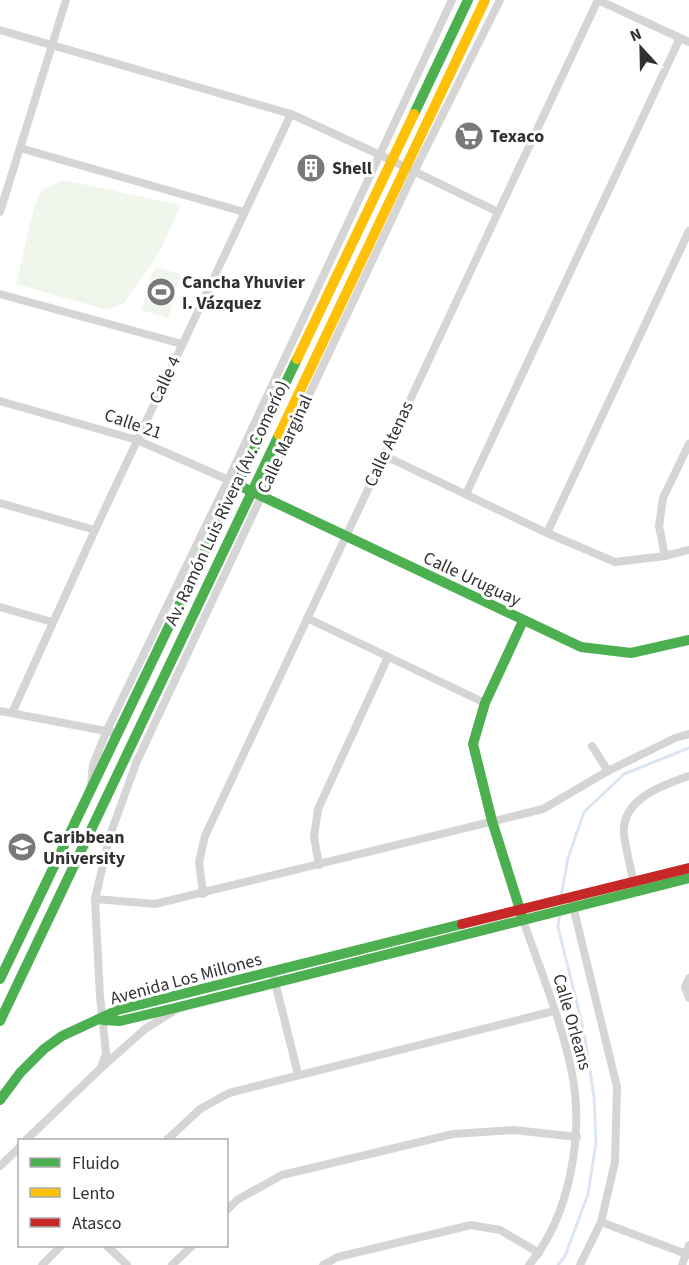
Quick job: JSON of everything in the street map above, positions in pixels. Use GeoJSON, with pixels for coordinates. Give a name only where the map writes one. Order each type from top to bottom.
{"type":"FeatureCollection","features":[{"type":"Feature","properties":{"kind":"main road","name":"Av. Ramón Luis Rivera (Av. Comerío)"},"geometry":{"type":"LineString","coordinates":[[0,979],[118,736],[233,482],[386,158],[468,0]]}},
{"type":"Feature","properties":{"kind":"main road","name":"Av. Ramón Luis Rivera (Av. Comerío)"},"geometry":{"type":"LineString","coordinates":[[0,1021],[409,170],[485,0]]}},
{"type":"Feature","properties":{"kind":"main road","name":"Calle 21"},"geometry":{"type":"LineString","coordinates":[[233,482],[255,494]]}},
{"type":"Feature","properties":{"kind":"main road","name":"Calle Uruguay"},"geometry":{"type":"LineString","coordinates":[[255,494],[581,647],[631,653],[689,640]]}},
{"type":"Feature","properties":{"kind":"main road","name":"Calle Orleans"},"geometry":{"type":"LineString","coordinates":[[521,915],[492,821],[474,744],[484,703],[523,621]]}},
{"type":"Feature","properties":{"kind":"main road","name":"Avenida Los Millones"},"geometry":{"type":"LineString","coordinates":[[635,887],[689,868]]}},
{"type":"Feature","properties":{"kind":"main road","name":"Avenida Los Millones"},"geometry":{"type":"LineString","coordinates":[[103,1020],[118,1010],[274,977],[635,887],[689,878]]}},
{"type":"Feature","properties":{"kind":"main road","name":"Avenida Los Millones"},"geometry":{"type":"LineString","coordinates":[[103,1020],[120,1021],[183,1006],[274,977]]}},
{"type":"Feature","properties":{"kind":"main road"},"geometry":{"type":"LineString","coordinates":[[0,1100],[14,1080],[48,1046],[62,1036],[103,1020]]}},
{"type":"Feature","properties":{"kind":"street"},"geometry":{"type":"LineString","coordinates":[[0,212],[66,0]]}},
{"type":"Feature","properties":{"kind":"street"},"geometry":{"type":"LineString","coordinates":[[386,158],[452,0]]}},
{"type":"Feature","properties":{"kind":"street"},"geometry":{"type":"LineString","coordinates":[[409,170],[500,0]]}},
{"type":"Feature","properties":{"kind":"street"},"geometry":{"type":"LineString","coordinates":[[598,0],[689,42]]}},
{"type":"Feature","properties":{"kind":"street","name":"Calle Atenas"},"geometry":{"type":"LineString","coordinates":[[203,894],[199,862],[205,836],[598,0]]}},
{"type":"Feature","properties":{"kind":"street"},"geometry":{"type":"LineString","coordinates":[[0,30],[291,114],[498,212]]}},
{"type":"Feature","properties":{"kind":"street"},"geometry":{"type":"LineString","coordinates":[[466,494],[680,38]]}},
{"type":"Feature","properties":{"kind":"street","name":"Calle 4"},"geometry":{"type":"LineString","coordinates":[[12,713],[52,622],[291,114]]}},
{"type":"Feature","properties":{"kind":"street"},"geometry":{"type":"LineString","coordinates":[[20,148],[244,212]]}},
{"type":"Feature","properties":{"kind":"street"},"geometry":{"type":"LineString","coordinates":[[547,533],[689,231]]}},
{"type":"Feature","properties":{"kind":"street"},"geometry":{"type":"LineString","coordinates":[[0,294],[182,344]]}},
{"type":"Feature","properties":{"kind":"street","name":"Calle 21"},"geometry":{"type":"LineString","coordinates":[[0,400],[137,440],[233,482]]}},
{"type":"Feature","properties":{"kind":"street"},"geometry":{"type":"LineString","coordinates":[[665,556],[659,526],[663,498],[689,444]]}},
{"type":"Feature","properties":{"kind":"street"},"geometry":{"type":"LineString","coordinates":[[383,455],[547,533],[615,562],[665,556],[689,550]]}},
{"type":"Feature","properties":{"kind":"street","name":"Calle Marginal"},"geometry":{"type":"LineString","coordinates":[[91,791],[93,765],[106,730],[233,482]]}},
{"type":"Feature","properties":{"kind":"street","name":"Calle Marginal"},"geometry":{"type":"LineString","coordinates":[[101,1068],[106,1053],[100,996],[95,899],[110,836],[136,761],[255,494]]}},
{"type":"Feature","properties":{"kind":"street"},"geometry":{"type":"LineString","coordinates":[[0,503],[95,530]]}},
{"type":"Feature","properties":{"kind":"street"},"geometry":{"type":"LineString","coordinates":[[0,607],[52,622]]}},
{"type":"Feature","properties":{"kind":"street"},"geometry":{"type":"LineString","coordinates":[[307,618],[484,703]]}},
{"type":"Feature","properties":{"kind":"street"},"geometry":{"type":"LineString","coordinates":[[319,864],[314,837],[318,808],[388,657]]}},
{"type":"Feature","properties":{"kind":"street"},"geometry":{"type":"LineString","coordinates":[[0,711],[106,730],[118,736]]}},
{"type":"Feature","properties":{"kind":"street"},"geometry":{"type":"LineString","coordinates":[[95,899],[155,904],[543,809],[608,771],[675,738],[689,735]]}},
{"type":"Feature","properties":{"kind":"street"},"geometry":{"type":"LineString","coordinates":[[592,746],[608,771]]}},
{"type":"Feature","properties":{"kind":"street"},"geometry":{"type":"LineString","coordinates":[[635,887],[624,831],[630,811],[644,795],[689,776]]}},
{"type":"Feature","properties":{"kind":"street"},"geometry":{"type":"LineString","coordinates":[[572,903],[616,1087],[615,1162],[601,1222],[580,1265]]}},
{"type":"Feature","properties":{"kind":"street","name":"Calle Orleans"},"geometry":{"type":"LineString","coordinates":[[521,915],[554,1011],[572,1074],[577,1137],[565,1200],[539,1253],[529,1265]]}},
{"type":"Feature","properties":{"kind":"street"},"geometry":{"type":"LineString","coordinates":[[274,977],[298,1074]]}},
{"type":"Feature","properties":{"kind":"street"},"geometry":{"type":"LineString","coordinates":[[688,979],[686,987],[689,998]]}},
{"type":"Feature","properties":{"kind":"street"},"geometry":{"type":"LineString","coordinates":[[27,1139],[145,1029],[183,1006]]}},
{"type":"Feature","properties":{"kind":"street"},"geometry":{"type":"LineString","coordinates":[[168,1139],[200,1109],[229,1093],[554,1011]]}},
{"type":"Feature","properties":{"kind":"street"},"geometry":{"type":"LineString","coordinates":[[228,1209],[237,1200],[282,1175],[453,1134],[514,1130],[577,1137]]}},
{"type":"Feature","properties":{"kind":"street"},"geometry":{"type":"LineString","coordinates":[[0,1166],[18,1149]]}},
{"type":"Feature","properties":{"kind":"street"},"geometry":{"type":"LineString","coordinates":[[601,1222],[688,1252],[682,1265]]}},
{"type":"Feature","properties":{"kind":"street"},"geometry":{"type":"LineString","coordinates":[[323,1265],[338,1257],[471,1225],[500,1230],[539,1253]]}},
{"type":"Feature","properties":{"kind":"street"},"geometry":{"type":"LineString","coordinates":[[42,1265],[59,1247]]}},
{"type":"Feature","properties":{"kind":"street"},"geometry":{"type":"LineString","coordinates":[[109,1247],[127,1265]]}},
{"type":"Feature","properties":{"kind":"street"},"geometry":{"type":"LineString","coordinates":[[172,1265],[190,1247]]}},
{"type":"Feature","properties":{"kind":"shaded area"},"geometry":{"type":"Polygon","coordinates":[[[63,180],[181,205],[158,255],[124,303],[107,310],[16,284],[35,205],[42,190],[63,180]]]}},
{"type":"Feature","properties":{"kind":"shaded area","name":"Cancha Yhuvier I. Vázquez"},"geometry":{"type":"Polygon","coordinates":[[[156,267],[181,274],[168,318],[141,310],[152,272],[156,267]]]}},
{"type":"Feature","properties":{"kind":"waterway"},"geometry":{"type":"LineString","coordinates":[[561,897],[568,858],[584,812],[624,774],[689,748]]}},
{"type":"Feature","properties":{"kind":"waterway"},"geometry":{"type":"LineString","coordinates":[[558,1265],[565,1256],[588,1194],[596,1143],[594,1097],[584,1032],[558,927],[560,912]]}},
{"type":"Feature","properties":{"kind":"traffic: fast"},"geometry":{"type":"LineString","coordinates":[[414,114],[468,0]]}},
{"type":"Feature","properties":{"kind":"traffic: fast"},"geometry":{"type":"LineString","coordinates":[[0,979],[297,359]]}},
{"type":"Feature","properties":{"kind":"traffic: fast"},"geometry":{"type":"LineString","coordinates":[[0,1021],[279,435]]}},
{"type":"Feature","properties":{"kind":"traffic: fast"},"geometry":{"type":"LineString","coordinates":[[238,485],[581,647],[631,653],[689,640]]}},
{"type":"Feature","properties":{"kind":"traffic: fast"},"geometry":{"type":"LineString","coordinates":[[522,916],[492,821],[473,744],[485,703],[523,621]]}},
{"type":"Feature","properties":{"kind":"traffic: fast"},"geometry":{"type":"LineString","coordinates":[[103,1020],[120,1021],[183,1006],[689,878]]}},
{"type":"Feature","properties":{"kind":"traffic: fast"},"geometry":{"type":"LineString","coordinates":[[0,1100],[20,1073],[44,1049],[62,1036],[118,1010],[462,924]]}},
{"type":"Feature","properties":{"kind":"traffic: slow"},"geometry":{"type":"LineString","coordinates":[[279,435],[485,0]]}},
{"type":"Feature","properties":{"kind":"traffic: slow"},"geometry":{"type":"LineString","coordinates":[[297,359],[414,114]]}},
{"type":"Feature","properties":{"kind":"traffic: jam"},"geometry":{"type":"LineString","coordinates":[[462,924],[689,868]]}},
{"type":"Feature","properties":{"kind":"place","name":"Texaco"},"geometry":{"type":"Point","coordinates":[469,136]}},
{"type":"Feature","properties":{"kind":"place","name":"Shell"},"geometry":{"type":"Point","coordinates":[311,168]}},
{"type":"Feature","properties":{"kind":"place","name":"Cancha Yhuvier I. Vázquez"},"geometry":{"type":"Point","coordinates":[161,292]}},
{"type":"Feature","properties":{"kind":"place","name":"Caribbean University"},"geometry":{"type":"Point","coordinates":[22,847]}}]}
